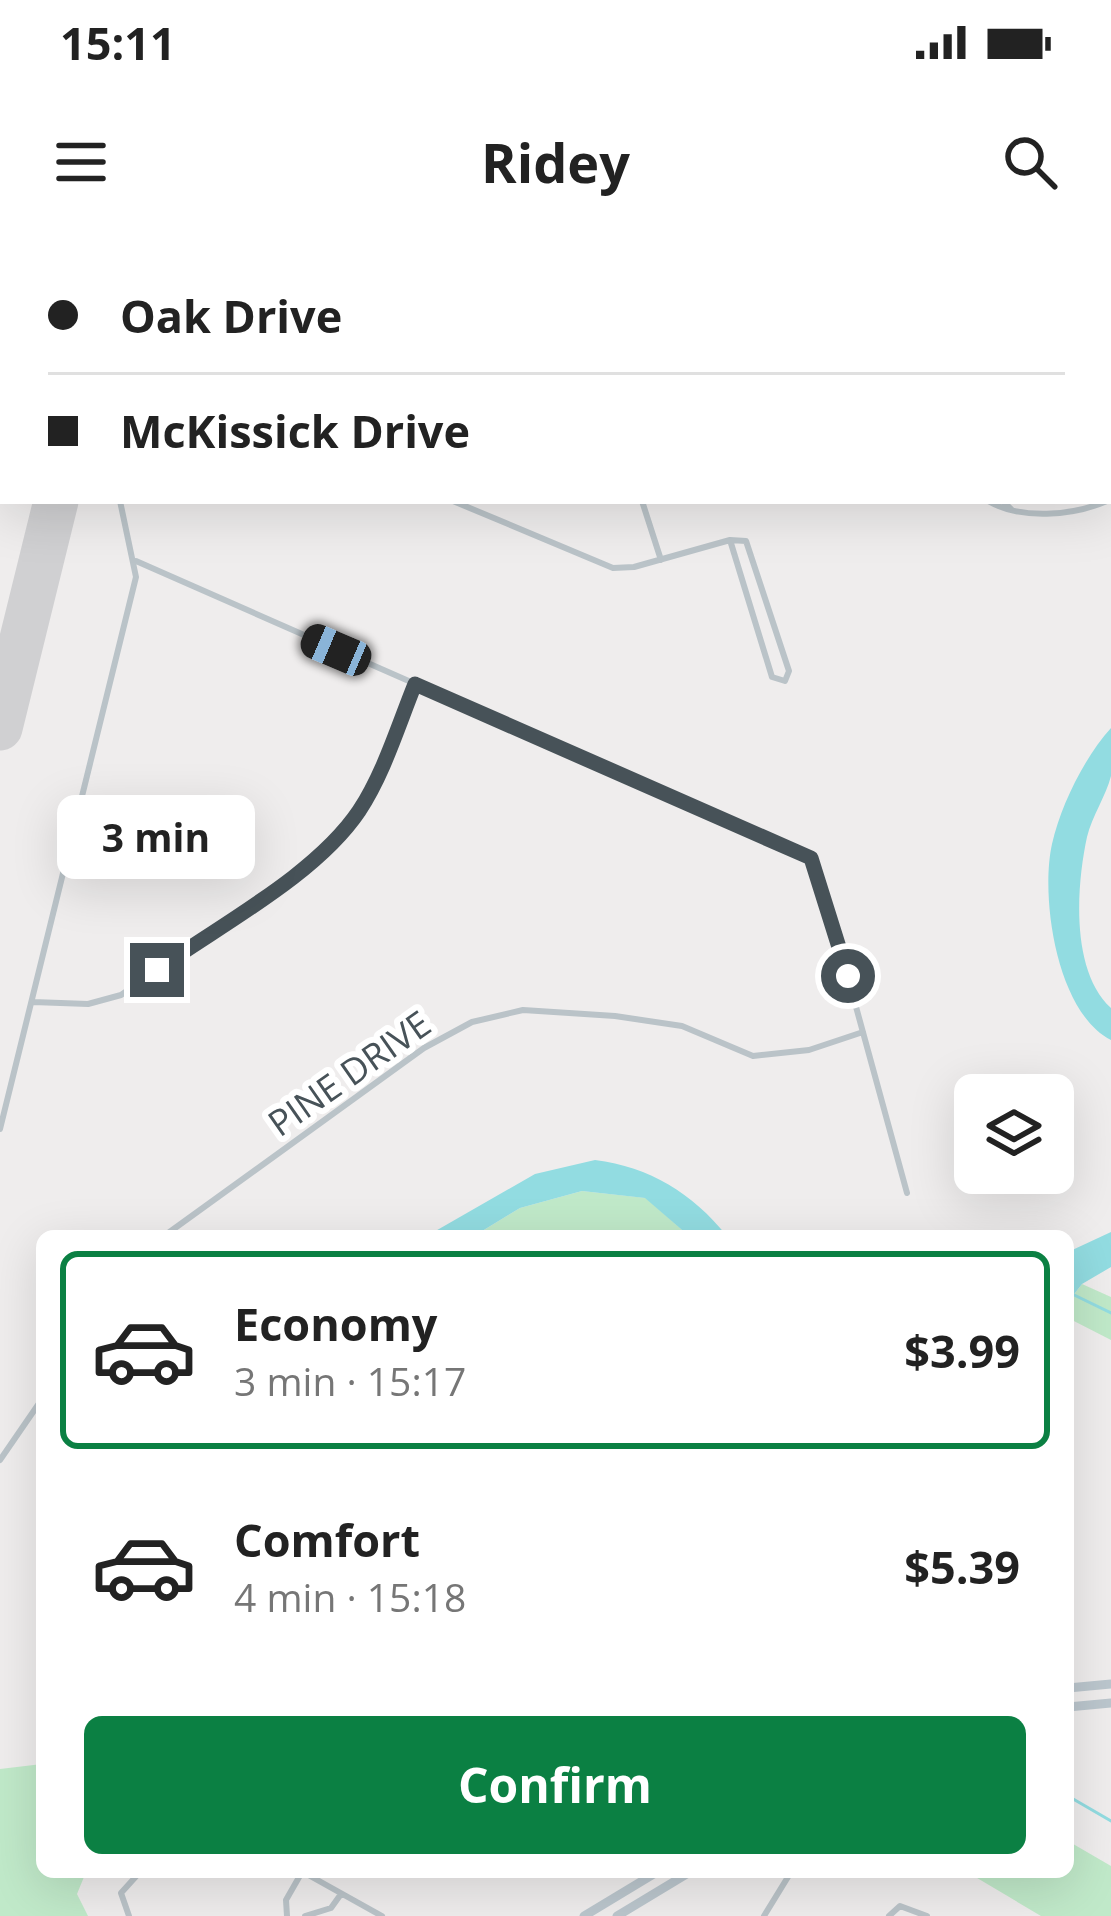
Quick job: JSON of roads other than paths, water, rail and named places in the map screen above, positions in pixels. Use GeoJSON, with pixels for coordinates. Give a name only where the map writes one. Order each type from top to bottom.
{"type":"FeatureCollection","features":[{"type":"Feature","properties":{"kind":"main road"},"geometry":{"type":"LineString","coordinates":[[1074,1687],[1111,1684]]}},
{"type":"Feature","properties":{"kind":"main road"},"geometry":{"type":"LineString","coordinates":[[1074,1706],[1111,1703]]}},
{"type":"Feature","properties":{"kind":"main road"},"geometry":{"type":"LineString","coordinates":[[584,1916],[647,1878]]}},
{"type":"Feature","properties":{"kind":"main road"},"geometry":{"type":"LineString","coordinates":[[617,1916],[680,1878]]}},
{"type":"Feature","properties":{"kind":"street"},"geometry":{"type":"LineString","coordinates":[[0,1129],[136,561],[121,504]]}},
{"type":"Feature","properties":{"kind":"street"},"geometry":{"type":"LineString","coordinates":[[460,504],[613,568],[730,540],[751,546],[789,670],[785,681],[772,677],[730,540]]}},
{"type":"Feature","properties":{"kind":"street"},"geometry":{"type":"LineString","coordinates":[[643,504],[661,560]]}},
{"type":"Feature","properties":{"kind":"street"},"geometry":{"type":"LineString","coordinates":[[996,504],[1012,510],[1076,511],[1097,504]]}},
{"type":"Feature","properties":{"kind":"street"},"geometry":{"type":"LineString","coordinates":[[1006,504],[1012,510]]}},
{"type":"Feature","properties":{"kind":"street"},"geometry":{"type":"LineString","coordinates":[[136,561],[811,858],[907,1193]]}},
{"type":"Feature","properties":{"kind":"street"},"geometry":{"type":"LineString","coordinates":[[31,1002],[88,1004],[121,994],[319,856],[361,808],[415,684]]}},
{"type":"Feature","properties":{"kind":"street","name":"PINE DRIVE"},"geometry":{"type":"LineString","coordinates":[[172,1230],[424,1048],[472,1022],[523,1010],[615,1016],[682,1026],[753,1056],[808,1050],[863,1032]]}},
{"type":"Feature","properties":{"kind":"street"},"geometry":{"type":"LineString","coordinates":[[0,1460],[36,1411]]}},
{"type":"Feature","properties":{"kind":"street"},"geometry":{"type":"LineString","coordinates":[[129,1916],[122,1893],[135,1878]]}},
{"type":"Feature","properties":{"kind":"street"},"geometry":{"type":"LineString","coordinates":[[287,1916],[286,1900],[299,1878]]}},
{"type":"Feature","properties":{"kind":"street"},"geometry":{"type":"LineString","coordinates":[[314,1878],[382,1916]]}},
{"type":"Feature","properties":{"kind":"street"},"geometry":{"type":"LineString","coordinates":[[764,1916],[787,1878]]}},
{"type":"Feature","properties":{"kind":"street"},"geometry":{"type":"LineString","coordinates":[[305,1916],[331,1908],[341,1893]]}},
{"type":"Feature","properties":{"kind":"street"},"geometry":{"type":"LineString","coordinates":[[889,1916],[900,1906],[927,1916]]}},
{"type":"Feature","properties":{"kind":"water"},"geometry":{"type":"Polygon","coordinates":[[[1111,728],[1111,776],[1087,837],[1079,904],[1089,973],[1111,1008],[1111,1040],[1092,1026],[1065,980],[1051,923],[1049,867],[1061,814],[1083,768],[1111,728]]]}},
{"type":"Feature","properties":{"kind":"water"},"geometry":{"type":"Polygon","coordinates":[[[595,1160],[634,1169],[684,1195],[721,1230],[682,1230],[645,1198],[582,1191],[520,1208],[484,1230],[437,1230],[535,1174],[595,1160]]]}},
{"type":"Feature","properties":{"kind":"water"},"geometry":{"type":"Polygon","coordinates":[[[1111,1232],[1111,1267],[1074,1294],[1074,1249],[1111,1232]]]}},
{"type":"Feature","properties":{"kind":"waterway"},"geometry":{"type":"LineString","coordinates":[[1074,1295],[1111,1313]]}},
{"type":"Feature","properties":{"kind":"waterway"},"geometry":{"type":"LineString","coordinates":[[1074,1799],[1111,1821]]}}]}
